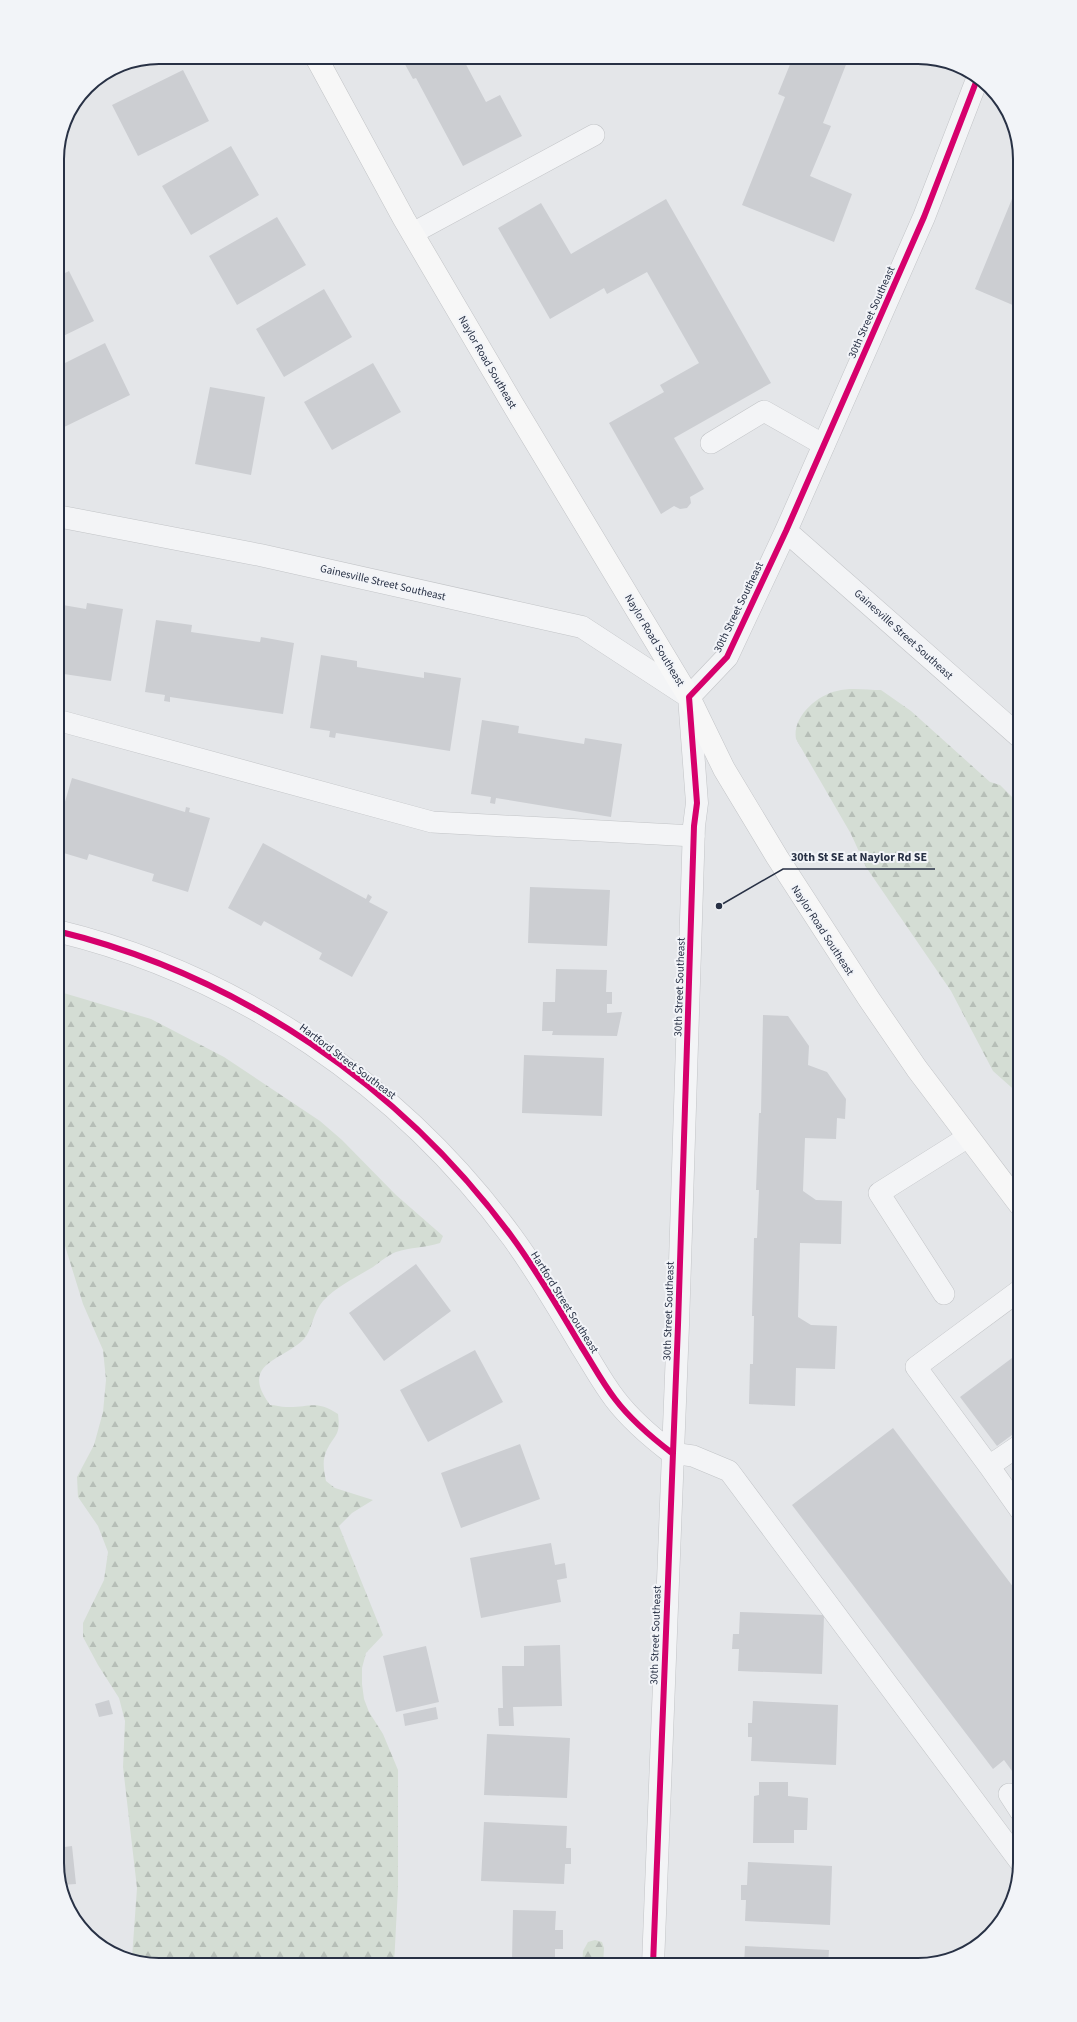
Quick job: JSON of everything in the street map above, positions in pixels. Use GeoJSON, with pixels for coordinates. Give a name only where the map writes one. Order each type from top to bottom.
{"type":"FeatureCollection","features":[{"type":"Feature","properties":{"kind":"main road","name":"Naylor Road Southeast"},"geometry":{"type":"LineString","coordinates":[[320,64],[413,233],[512,403],[689,697],[724,769],[808,907],[869,999],[968,1137],[1013,1196]]}},
{"type":"Feature","properties":{"kind":"street","name":"30th Street Southeast"},"geometry":{"type":"LineString","coordinates":[[653,1958],[694,836],[697,803],[689,697],[727,656],[786,531],[924,217],[975,84]]}},
{"type":"Feature","properties":{"kind":"street","name":"Gainesville Street Southeast"},"geometry":{"type":"LineString","coordinates":[[64,517],[260,554],[582,627],[689,697]]}},
{"type":"Feature","properties":{"kind":"street","name":"Gainesville Street Southeast"},"geometry":{"type":"LineString","coordinates":[[786,531],[1013,731]]}},
{"type":"Feature","properties":{"kind":"street","name":"Hartford Street Southeast"},"geometry":{"type":"LineString","coordinates":[[64,933],[141,956],[221,990],[304,1038],[371,1088],[436,1149],[487,1207],[531,1265],[615,1398],[641,1428],[672,1453]]}},
{"type":"Feature","properties":{"kind":"lane"},"geometry":{"type":"LineString","coordinates":[[413,233],[594,135]]}},
{"type":"Feature","properties":{"kind":"lane"},"geometry":{"type":"LineString","coordinates":[[711,443],[764,411],[824,445]]}},
{"type":"Feature","properties":{"kind":"lane"},"geometry":{"type":"LineString","coordinates":[[64,722],[432,822],[694,836]]}},
{"type":"Feature","properties":{"kind":"lane"},"geometry":{"type":"LineString","coordinates":[[944,1294],[879,1193],[968,1137]]}},
{"type":"Feature","properties":{"kind":"lane"},"geometry":{"type":"LineString","coordinates":[[1013,1295],[916,1367],[1013,1500]]}},
{"type":"Feature","properties":{"kind":"lane"},"geometry":{"type":"LineString","coordinates":[[989,1466],[1013,1450]]}},
{"type":"Feature","properties":{"kind":"lane"},"geometry":{"type":"LineString","coordinates":[[672,1453],[693,1456],[729,1471],[1013,1853]]}},
{"type":"Feature","properties":{"kind":"green space"},"geometry":{"type":"Polygon","coordinates":[[[847,689],[881,690],[911,711],[990,782],[1000,785],[1013,798],[1013,1089],[993,1071],[951,991],[866,867],[851,834],[796,739],[798,723],[802,715],[814,702],[829,693],[847,689]]]}},
{"type":"Feature","properties":{"kind":"green space"},"geometry":{"type":"Polygon","coordinates":[[[64,993],[151,1019],[224,1057],[320,1121],[342,1140],[396,1195],[443,1236],[440,1243],[401,1250],[393,1253],[334,1291],[320,1305],[304,1339],[267,1364],[261,1371],[259,1380],[262,1391],[270,1405],[294,1407],[318,1405],[330,1409],[338,1414],[338,1431],[326,1452],[324,1459],[326,1481],[335,1488],[373,1500],[352,1513],[339,1526],[383,1635],[366,1653],[362,1668],[362,1684],[364,1699],[369,1712],[383,1734],[398,1770],[398,1888],[394,1958],[153,1958],[132,1954],[137,1888],[123,1767],[125,1721],[119,1698],[98,1665],[83,1637],[83,1623],[104,1580],[108,1552],[98,1526],[78,1497],[77,1477],[94,1445],[103,1412],[106,1380],[103,1350],[83,1304],[64,1243],[64,993]]]}},
{"type":"Feature","properties":{"kind":"green space"},"geometry":{"type":"Polygon","coordinates":[[[595,1940],[602,1942],[604,1948],[603,1958],[582,1958],[583,1951],[588,1942],[595,1940]]]}},
{"type":"Feature","properties":{"kind":"building"},"geometry":{"type":"Polygon","coordinates":[[[405,64],[466,64],[486,102],[500,95],[522,136],[463,166],[416,78],[413,79],[405,64]]]}},
{"type":"Feature","properties":{"kind":"building"},"geometry":{"type":"Polygon","coordinates":[[[790,64],[846,64],[823,123],[831,126],[810,176],[852,194],[834,242],[742,205],[785,97],[778,94],[790,64]]]}},
{"type":"Feature","properties":{"kind":"building"},"geometry":{"type":"Polygon","coordinates":[[[183,70],[209,121],[138,156],[112,105],[183,70]]]}},
{"type":"Feature","properties":{"kind":"building"},"geometry":{"type":"Polygon","coordinates":[[[231,146],[259,195],[191,235],[162,186],[231,146]]]}},
{"type":"Feature","properties":{"kind":"building"},"geometry":{"type":"Polygon","coordinates":[[[1013,196],[1013,305],[975,289],[1013,196]]]}},
{"type":"Feature","properties":{"kind":"building"},"geometry":{"type":"Polygon","coordinates":[[[666,199],[771,383],[674,438],[704,489],[690,497],[691,503],[687,508],[680,509],[674,506],[661,514],[609,423],[664,392],[660,385],[699,363],[647,272],[607,294],[604,288],[550,319],[498,228],[541,203],[571,254],[666,199]]]}},
{"type":"Feature","properties":{"kind":"building"},"geometry":{"type":"Polygon","coordinates":[[[277,217],[306,265],[237,305],[209,256],[277,217]]]}},
{"type":"Feature","properties":{"kind":"building"},"geometry":{"type":"Polygon","coordinates":[[[69,271],[94,321],[64,336],[64,274],[69,271]]]}},
{"type":"Feature","properties":{"kind":"building"},"geometry":{"type":"Polygon","coordinates":[[[324,289],[352,337],[284,377],[256,329],[324,289]]]}},
{"type":"Feature","properties":{"kind":"building"},"geometry":{"type":"Polygon","coordinates":[[[105,343],[130,395],[64,427],[64,364],[105,343]]]}},
{"type":"Feature","properties":{"kind":"building"},"geometry":{"type":"Polygon","coordinates":[[[373,363],[401,412],[332,450],[304,402],[373,363]]]}},
{"type":"Feature","properties":{"kind":"building"},"geometry":{"type":"Polygon","coordinates":[[[210,387],[265,397],[251,475],[195,464],[210,387]]]}},
{"type":"Feature","properties":{"kind":"building"},"geometry":{"type":"Polygon","coordinates":[[[87,603],[123,609],[111,681],[64,674],[64,605],[86,609],[87,603]]]}},
{"type":"Feature","properties":{"kind":"building"},"geometry":{"type":"Polygon","coordinates":[[[156,620],[192,625],[191,632],[260,642],[261,637],[294,643],[283,714],[170,697],[170,702],[164,701],[165,695],[145,692],[156,620]]]}},
{"type":"Feature","properties":{"kind":"building"},"geometry":{"type":"Polygon","coordinates":[[[321,655],[357,661],[357,667],[424,678],[424,672],[461,678],[450,751],[336,733],[335,738],[329,737],[330,731],[310,728],[321,655]]]}},
{"type":"Feature","properties":{"kind":"building"},"geometry":{"type":"Polygon","coordinates":[[[482,720],[519,726],[518,733],[584,744],[585,738],[622,744],[611,817],[496,798],[495,804],[490,803],[491,797],[471,794],[482,720]]]}},
{"type":"Feature","properties":{"kind":"building"},"geometry":{"type":"Polygon","coordinates":[[[72,778],[185,812],[186,807],[190,808],[189,812],[210,818],[188,892],[152,881],[154,874],[89,854],[87,860],[64,853],[64,805],[72,778]]]}},
{"type":"Feature","properties":{"kind":"building"},"geometry":{"type":"Polygon","coordinates":[[[263,843],[366,899],[368,894],[372,897],[369,902],[388,912],[352,977],[319,959],[322,953],[264,921],[261,926],[228,908],[263,843]]]}},
{"type":"Feature","properties":{"kind":"building"},"geometry":{"type":"Polygon","coordinates":[[[530,887],[610,890],[607,946],[528,943],[530,887]]]}},
{"type":"Feature","properties":{"kind":"building"},"geometry":{"type":"Polygon","coordinates":[[[556,969],[607,970],[606,992],[612,992],[612,1004],[607,1004],[607,1013],[622,1012],[617,1036],[552,1035],[553,1031],[542,1031],[543,1002],[555,1002],[556,969]]]}},
{"type":"Feature","properties":{"kind":"building"},"geometry":{"type":"Polygon","coordinates":[[[763,1015],[788,1016],[809,1046],[808,1065],[827,1072],[846,1099],[845,1119],[837,1118],[836,1139],[805,1138],[803,1191],[816,1200],[842,1201],[841,1244],[800,1243],[798,1317],[811,1325],[837,1326],[835,1369],[796,1368],[795,1406],[749,1404],[750,1364],[753,1364],[754,1316],[752,1316],[754,1238],[757,1238],[759,1190],[756,1190],[759,1113],[761,1113],[763,1015]]]}},
{"type":"Feature","properties":{"kind":"building"},"geometry":{"type":"Polygon","coordinates":[[[524,1055],[604,1058],[602,1116],[522,1113],[524,1055]]]}},
{"type":"Feature","properties":{"kind":"building"},"geometry":{"type":"Polygon","coordinates":[[[416,1264],[451,1311],[384,1361],[349,1313],[416,1264]]]}},
{"type":"Feature","properties":{"kind":"building"},"geometry":{"type":"Polygon","coordinates":[[[475,1350],[503,1402],[428,1442],[400,1390],[475,1350]]]}},
{"type":"Feature","properties":{"kind":"building"},"geometry":{"type":"Polygon","coordinates":[[[1013,1357],[1013,1434],[997,1446],[960,1397],[1013,1357]]]}},
{"type":"Feature","properties":{"kind":"building"},"geometry":{"type":"Polygon","coordinates":[[[893,1428],[1013,1587],[1013,1772],[1004,1760],[993,1769],[792,1505],[893,1428]]]}},
{"type":"Feature","properties":{"kind":"building"},"geometry":{"type":"Polygon","coordinates":[[[520,1444],[540,1499],[461,1528],[441,1473],[520,1444]]]}},
{"type":"Feature","properties":{"kind":"building"},"geometry":{"type":"Polygon","coordinates":[[[551,1543],[555,1565],[565,1563],[567,1578],[557,1580],[561,1602],[481,1618],[470,1558],[551,1543]]]}},
{"type":"Feature","properties":{"kind":"building"},"geometry":{"type":"Polygon","coordinates":[[[740,1612],[824,1615],[822,1674],[738,1671],[739,1649],[732,1649],[733,1634],[739,1634],[740,1612]]]}},
{"type":"Feature","properties":{"kind":"building"},"geometry":{"type":"Polygon","coordinates":[[[560,1645],[562,1706],[513,1707],[514,1726],[499,1726],[498,1708],[503,1708],[502,1666],[524,1666],[524,1646],[560,1645]]]}},
{"type":"Feature","properties":{"kind":"building"},"geometry":{"type":"Polygon","coordinates":[[[426,1646],[439,1702],[396,1712],[383,1656],[426,1646]]]}},
{"type":"Feature","properties":{"kind":"building"},"geometry":{"type":"Polygon","coordinates":[[[109,1700],[113,1714],[99,1717],[95,1704],[109,1700]]]}},
{"type":"Feature","properties":{"kind":"building"},"geometry":{"type":"Polygon","coordinates":[[[753,1701],[838,1705],[836,1765],[751,1761],[752,1737],[748,1737],[748,1723],[752,1723],[753,1701]]]}},
{"type":"Feature","properties":{"kind":"building"},"geometry":{"type":"Polygon","coordinates":[[[436,1707],[438,1719],[405,1726],[403,1714],[436,1707]]]}},
{"type":"Feature","properties":{"kind":"building"},"geometry":{"type":"Polygon","coordinates":[[[487,1734],[570,1738],[567,1798],[484,1795],[487,1734]]]}},
{"type":"Feature","properties":{"kind":"building"},"geometry":{"type":"Polygon","coordinates":[[[759,1782],[788,1782],[788,1796],[808,1798],[807,1830],[794,1830],[794,1843],[753,1843],[754,1796],[759,1795],[759,1782]]]}},
{"type":"Feature","properties":{"kind":"building"},"geometry":{"type":"Polygon","coordinates":[[[484,1822],[567,1826],[566,1848],[571,1848],[571,1864],[565,1864],[564,1884],[481,1881],[484,1822]]]}},
{"type":"Feature","properties":{"kind":"building"},"geometry":{"type":"Polygon","coordinates":[[[72,1846],[76,1884],[66,1885],[64,1869],[64,1847],[72,1846]]]}},
{"type":"Feature","properties":{"kind":"building"},"geometry":{"type":"Polygon","coordinates":[[[748,1862],[832,1866],[830,1925],[745,1921],[746,1900],[741,1900],[741,1885],[747,1885],[748,1862]]]}},
{"type":"Feature","properties":{"kind":"building"},"geometry":{"type":"Polygon","coordinates":[[[513,1910],[556,1911],[555,1930],[563,1930],[563,1949],[555,1949],[555,1958],[512,1958],[513,1910]]]}},
{"type":"Feature","properties":{"kind":"building"},"geometry":{"type":"Polygon","coordinates":[[[745,1946],[829,1950],[828,1958],[744,1958],[745,1946]]]}},
{"type":"Feature","properties":{"kind":"cycle path"},"geometry":{"type":"LineString","coordinates":[[653,1958],[678,1325],[694,826],[697,803],[689,697],[727,657],[786,531],[924,217],[975,84]]}},
{"type":"Feature","properties":{"kind":"cycle path"},"geometry":{"type":"LineString","coordinates":[[64,933],[124,951],[189,976],[252,1007],[311,1044],[367,1085],[420,1132],[468,1182],[512,1237],[530,1263],[548,1290],[601,1379],[615,1399],[642,1428],[672,1453]]}},
{"type":"Feature","properties":{"kind":"place","name":"30th St SE at Naylor Rd SE"},"geometry":{"type":"Point","coordinates":[719,906]}}]}
